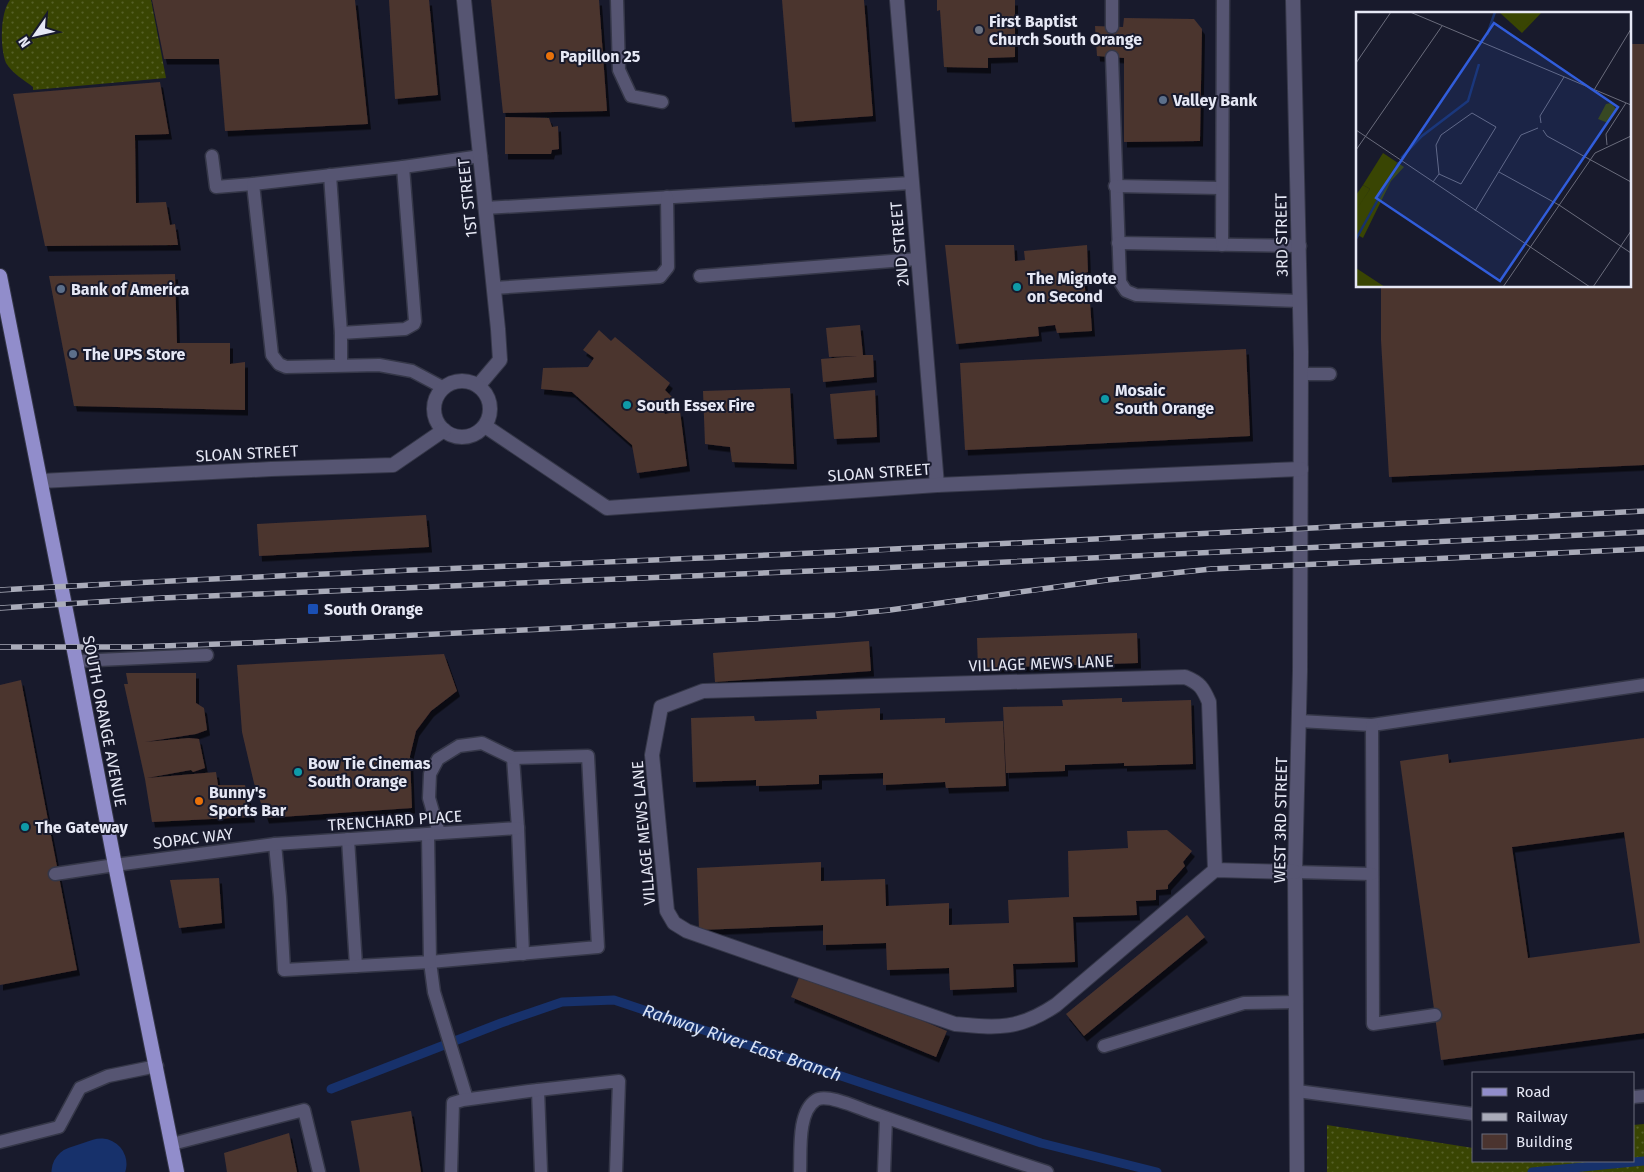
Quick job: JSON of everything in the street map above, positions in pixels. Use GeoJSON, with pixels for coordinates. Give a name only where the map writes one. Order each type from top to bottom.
{"type":"FeatureCollection","features":[{"type":"Feature","properties":{"kind":"main road","name":"SOUTH ORANGE AVENUE"},"geometry":{"type":"LineString","coordinates":[[0,276],[177,1172]]}},
{"type":"Feature","properties":{"kind":"street","name":"1ST STREET"},"geometry":{"type":"LineString","coordinates":[[464,0],[500,360],[478,386]]}},
{"type":"Feature","properties":{"kind":"street","name":"2ND STREET"},"geometry":{"type":"LineString","coordinates":[[897,0],[937,485]]}},
{"type":"Feature","properties":{"kind":"street","name":"3RD STREET"},"geometry":{"type":"LineString","coordinates":[[1293,0],[1300,246],[1301,469]]}},
{"type":"Feature","properties":{"kind":"street"},"geometry":{"type":"LineString","coordinates":[[456,381],[466,381],[478,386],[488,398],[490,406],[490,415],[481,430],[473,435],[464,437],[456,436],[440,427],[434,409],[435,400],[444,388],[456,381]]}},
{"type":"Feature","properties":{"kind":"street","name":"SLOAN STREET"},"geometry":{"type":"LineString","coordinates":[[484,426],[607,508],[937,485],[1301,469]]}},
{"type":"Feature","properties":{"kind":"street","name":"SLOAN STREET"},"geometry":{"type":"LineString","coordinates":[[41,481],[271,469],[393,465],[444,430]]}},
{"type":"Feature","properties":{"kind":"street","name":"WEST 3RD STREET"},"geometry":{"type":"LineString","coordinates":[[1297,1172],[1295,872],[1299,721],[1301,469]]}},
{"type":"Feature","properties":{"kind":"street","name":"VILLAGE MEWS LANE"},"geometry":{"type":"LineString","coordinates":[[1185,676],[1197,682],[1204,690],[1209,702],[1216,870],[1056,1005],[1042,1014],[1022,1023],[994,1028],[955,1024],[687,931],[674,924],[667,911],[652,755],[661,707],[703,691],[1185,676]]}},
{"type":"Feature","properties":{"kind":"street"},"geometry":{"type":"LineString","coordinates":[[1216,870],[1295,872]]}},
{"type":"Feature","properties":{"kind":"lane"},"geometry":{"type":"LineString","coordinates":[[617,0],[619,70],[631,96],[662,102]]}},
{"type":"Feature","properties":{"kind":"lane"},"geometry":{"type":"LineString","coordinates":[[1112,0],[1112,27]]}},
{"type":"Feature","properties":{"kind":"lane"},"geometry":{"type":"LineString","coordinates":[[1222,245],[1223,0]]}},
{"type":"Feature","properties":{"kind":"lane"},"geometry":{"type":"LineString","coordinates":[[1112,57],[1120,282],[1126,290],[1136,295],[1300,301]]}},
{"type":"Feature","properties":{"kind":"lane"},"geometry":{"type":"LineString","coordinates":[[212,156],[216,187],[330,176],[480,156]]}},
{"type":"Feature","properties":{"kind":"lane"},"geometry":{"type":"LineString","coordinates":[[341,334],[405,329],[414,324],[403,167]]}},
{"type":"Feature","properties":{"kind":"lane"},"geometry":{"type":"LineString","coordinates":[[330,176],[341,334],[341,366]]}},
{"type":"Feature","properties":{"kind":"lane"},"geometry":{"type":"LineString","coordinates":[[485,208],[911,183]]}},
{"type":"Feature","properties":{"kind":"lane"},"geometry":{"type":"LineString","coordinates":[[253,184],[272,355],[280,364],[286,367],[379,366],[412,371],[444,388]]}},
{"type":"Feature","properties":{"kind":"lane"},"geometry":{"type":"LineString","coordinates":[[1116,186],[1221,188]]}},
{"type":"Feature","properties":{"kind":"lane"},"geometry":{"type":"LineString","coordinates":[[494,288],[660,277],[668,267],[667,198]]}},
{"type":"Feature","properties":{"kind":"lane"},"geometry":{"type":"LineString","coordinates":[[1118,243],[1300,246]]}},
{"type":"Feature","properties":{"kind":"lane"},"geometry":{"type":"LineString","coordinates":[[700,276],[917,259]]}},
{"type":"Feature","properties":{"kind":"lane"},"geometry":{"type":"LineString","coordinates":[[1301,374],[1330,374]]}},
{"type":"Feature","properties":{"kind":"lane"},"geometry":{"type":"LineString","coordinates":[[76,661],[207,655]]}},
{"type":"Feature","properties":{"kind":"lane"},"geometry":{"type":"LineString","coordinates":[[1299,721],[1372,725],[1644,685]]}},
{"type":"Feature","properties":{"kind":"lane"},"geometry":{"type":"LineString","coordinates":[[1372,725],[1373,1024],[1435,1015]]}},
{"type":"Feature","properties":{"kind":"lane"},"geometry":{"type":"LineString","coordinates":[[275,844],[284,970],[430,962],[598,947],[588,756],[513,758],[482,743],[459,746],[438,759],[430,774],[429,798],[434,834],[430,962],[434,992],[467,1100]]}},
{"type":"Feature","properties":{"kind":"lane"},"geometry":{"type":"LineString","coordinates":[[513,758],[518,828],[522,954]]}},
{"type":"Feature","properties":{"kind":"lane","name":"TRENCHARD PLACE"},"geometry":{"type":"LineString","coordinates":[[275,844],[518,828]]}},
{"type":"Feature","properties":{"kind":"lane"},"geometry":{"type":"LineString","coordinates":[[348,839],[356,966]]}},
{"type":"Feature","properties":{"kind":"lane","name":"SOPAC WAY"},"geometry":{"type":"LineString","coordinates":[[55,874],[275,844]]}},
{"type":"Feature","properties":{"kind":"lane"},"geometry":{"type":"LineString","coordinates":[[1295,872],[1372,874]]}},
{"type":"Feature","properties":{"kind":"lane"},"geometry":{"type":"LineString","coordinates":[[1104,1046],[1244,1003],[1296,1002]]}},
{"type":"Feature","properties":{"kind":"lane"},"geometry":{"type":"LineString","coordinates":[[0,1142],[59,1127],[80,1088],[108,1076],[157,1066]]}},
{"type":"Feature","properties":{"kind":"lane"},"geometry":{"type":"LineString","coordinates":[[451,1172],[453,1103],[538,1090],[619,1081],[616,1172]]}},
{"type":"Feature","properties":{"kind":"lane"},"geometry":{"type":"LineString","coordinates":[[538,1090],[541,1172]]}},
{"type":"Feature","properties":{"kind":"lane"},"geometry":{"type":"LineString","coordinates":[[1297,1091],[1472,1114]]}},
{"type":"Feature","properties":{"kind":"lane"},"geometry":{"type":"LineString","coordinates":[[800,1172],[804,1115],[808,1106],[818,1099],[826,1098],[1047,1172]]}},
{"type":"Feature","properties":{"kind":"lane"},"geometry":{"type":"LineString","coordinates":[[172,1144],[304,1110],[319,1172]]}},
{"type":"Feature","properties":{"kind":"lane"},"geometry":{"type":"LineString","coordinates":[[884,1172],[886,1118]]}},
{"type":"Feature","properties":{"kind":"green space"},"geometry":{"type":"Polygon","coordinates":[[[10,0],[151,0],[166,78],[33,90],[33,87],[9,67],[4,56],[2,30],[4,13],[10,0]]]}},
{"type":"Feature","properties":{"kind":"green space"},"geometry":{"type":"Polygon","coordinates":[[[1644,1124],[1644,1172],[1327,1172],[1327,1125],[1472,1148],[1472,1162],[1634,1162],[1634,1125],[1644,1124]]]}},
{"type":"Feature","properties":{"kind":"building"},"geometry":{"type":"Polygon","coordinates":[[[152,0],[355,0],[368,124],[225,131],[219,59],[164,59],[152,0]]]}},
{"type":"Feature","properties":{"kind":"building"},"geometry":{"type":"Polygon","coordinates":[[[389,0],[429,0],[438,95],[395,99],[389,0]]]}},
{"type":"Feature","properties":{"kind":"building","name":"Papillon 25"},"geometry":{"type":"Polygon","coordinates":[[[491,0],[599,0],[607,111],[503,113],[491,0]]]}},
{"type":"Feature","properties":{"kind":"building"},"geometry":{"type":"Polygon","coordinates":[[[782,0],[864,0],[873,116],[792,122],[782,0]]]}},
{"type":"Feature","properties":{"kind":"building"},"geometry":{"type":"Polygon","coordinates":[[[937,0],[1015,0],[1015,57],[988,58],[988,68],[944,67],[940,10],[937,11],[937,0]]]}},
{"type":"Feature","properties":{"kind":"building","name":"Valley Bank"},"geometry":{"type":"Polygon","coordinates":[[[1124,18],[1194,19],[1202,29],[1200,141],[1124,142],[1124,58],[1097,56],[1095,26],[1123,27],[1124,18]]]}},
{"type":"Feature","properties":{"kind":"building"},"geometry":{"type":"Polygon","coordinates":[[[1632,44],[1644,44],[1644,465],[1389,477],[1381,340],[1381,288],[1632,288],[1632,44]]]}},
{"type":"Feature","properties":{"kind":"building"},"geometry":{"type":"Polygon","coordinates":[[[160,82],[169,134],[135,135],[136,203],[166,202],[170,225],[175,224],[178,245],[45,246],[13,94],[160,82]]]}},
{"type":"Feature","properties":{"kind":"building"},"geometry":{"type":"Polygon","coordinates":[[[505,117],[549,118],[552,127],[558,126],[559,149],[552,150],[551,154],[505,154],[505,117]]]}},
{"type":"Feature","properties":{"kind":"building","name":"The Mignote on Second"},"geometry":{"type":"Polygon","coordinates":[[[945,245],[1014,245],[1015,261],[1025,260],[1024,251],[1087,245],[1088,272],[1084,273],[1086,302],[1090,302],[1092,331],[1057,333],[1055,325],[1038,327],[1039,336],[956,344],[945,245]]]}},
{"type":"Feature","properties":{"kind":"building"},"geometry":{"type":"Polygon","coordinates":[[[175,274],[177,343],[230,343],[230,364],[245,362],[245,410],[74,406],[49,276],[175,274]]]}},
{"type":"Feature","properties":{"kind":"building"},"geometry":{"type":"Polygon","coordinates":[[[860,325],[863,355],[873,355],[874,377],[823,382],[821,359],[857,356],[829,357],[826,328],[860,325]]]}},
{"type":"Feature","properties":{"kind":"building","name":"South Essex Fire"},"geometry":{"type":"Polygon","coordinates":[[[599,330],[611,341],[615,337],[670,383],[665,390],[673,398],[663,411],[665,414],[680,411],[687,466],[637,473],[632,445],[572,392],[541,389],[543,368],[588,367],[594,358],[583,350],[599,330]]]}},
{"type":"Feature","properties":{"kind":"building","name":"Mosaic South Orange"},"geometry":{"type":"Polygon","coordinates":[[[1246,349],[1250,436],[965,450],[960,363],[1246,349]]]}},
{"type":"Feature","properties":{"kind":"building"},"geometry":{"type":"Polygon","coordinates":[[[790,388],[794,464],[732,462],[730,447],[705,444],[703,391],[790,388]]]}},
{"type":"Feature","properties":{"kind":"building"},"geometry":{"type":"Polygon","coordinates":[[[875,390],[877,437],[834,439],[830,394],[875,390]]]}},
{"type":"Feature","properties":{"kind":"building","name":"South Orange"},"geometry":{"type":"Polygon","coordinates":[[[426,515],[429,547],[259,556],[257,524],[426,515]]]}},
{"type":"Feature","properties":{"kind":"building"},"geometry":{"type":"Polygon","coordinates":[[[1137,633],[1138,663],[978,668],[977,638],[1137,633]]]}},
{"type":"Feature","properties":{"kind":"building"},"geometry":{"type":"Polygon","coordinates":[[[869,641],[871,671],[715,682],[713,653],[869,641]]]}},
{"type":"Feature","properties":{"kind":"building"},"geometry":{"type":"Polygon","coordinates":[[[444,654],[457,691],[431,711],[416,731],[410,756],[412,808],[266,818],[254,783],[242,732],[237,665],[444,654]]]}},
{"type":"Feature","properties":{"kind":"building"},"geometry":{"type":"Polygon","coordinates":[[[126,673],[196,673],[196,703],[204,708],[207,730],[196,734],[145,742],[189,738],[199,739],[205,768],[193,772],[191,770],[147,778],[216,772],[218,785],[245,785],[252,817],[152,822],[145,779],[124,684],[128,684],[126,673]]]}},
{"type":"Feature","properties":{"kind":"building","name":"The Gateway"},"geometry":{"type":"Polygon","coordinates":[[[21,680],[77,970],[0,985],[0,685],[21,680]]]}},
{"type":"Feature","properties":{"kind":"building"},"geometry":{"type":"Polygon","coordinates":[[[1122,698],[1122,702],[1191,700],[1193,764],[1124,766],[1124,763],[1065,765],[1065,771],[1006,773],[1003,707],[1063,706],[1062,700],[1122,698]]]}},
{"type":"Feature","properties":{"kind":"building"},"geometry":{"type":"Polygon","coordinates":[[[880,708],[880,720],[945,718],[945,723],[1003,721],[1006,786],[946,788],[945,782],[883,785],[883,773],[819,775],[819,784],[756,786],[756,780],[693,782],[691,718],[754,716],[755,721],[817,719],[816,711],[880,708]]]}},
{"type":"Feature","properties":{"kind":"building"},"geometry":{"type":"Polygon","coordinates":[[[1644,738],[1644,1033],[1441,1060],[1400,761],[1448,754],[1449,763],[1644,738]],[[1624,832],[1512,847],[1528,958],[1640,943],[1624,832]]]}},
{"type":"Feature","properties":{"kind":"building"},"geometry":{"type":"Polygon","coordinates":[[[1167,830],[1192,851],[1183,862],[1185,866],[1168,885],[1168,889],[1156,890],[1156,900],[1136,901],[1137,915],[1073,917],[1075,962],[1013,964],[1014,987],[950,990],[949,968],[887,970],[886,943],[823,945],[823,925],[699,930],[697,868],[821,862],[821,881],[885,879],[886,906],[949,903],[949,925],[1009,923],[1008,900],[1069,897],[1068,851],[1128,848],[1127,831],[1167,830]]]}},
{"type":"Feature","properties":{"kind":"building"},"geometry":{"type":"Polygon","coordinates":[[[219,878],[222,923],[179,928],[170,880],[219,878]]]}},
{"type":"Feature","properties":{"kind":"building"},"geometry":{"type":"Polygon","coordinates":[[[1187,915],[1205,937],[1084,1036],[1066,1014],[1187,915]]]}},
{"type":"Feature","properties":{"kind":"building"},"geometry":{"type":"Polygon","coordinates":[[[802,970],[947,1031],[936,1057],[791,997],[802,970]]]}},
{"type":"Feature","properties":{"kind":"building"},"geometry":{"type":"Polygon","coordinates":[[[411,1111],[421,1172],[360,1172],[351,1121],[411,1111]]]}},
{"type":"Feature","properties":{"kind":"building"},"geometry":{"type":"Polygon","coordinates":[[[289,1133],[297,1172],[227,1172],[224,1153],[289,1133]]]}},
{"type":"Feature","properties":{"kind":"waterway","name":"Rahway River East Branch"},"geometry":{"type":"LineString","coordinates":[[331,1089],[501,1023],[562,1002],[614,1000],[1041,1143],[1157,1172]]}},
{"type":"Feature","properties":{"kind":"waterway","name":"Rahway River East Branch"},"geometry":{"type":"LineString","coordinates":[[1634,1162],[1644,1161]]}},
{"type":"Feature","properties":{"kind":"waterway","name":"Rahway River East Branch"},"geometry":{"type":"LineString","coordinates":[[1532,1172],[1634,1162]]}},
{"type":"Feature","properties":{"kind":"waterway","name":"Rahway River East Branch"},"geometry":{"type":"LineString","coordinates":[[77,1172],[101,1164]]}},
{"type":"Feature","properties":{"kind":"railway"},"geometry":{"type":"LineString","coordinates":[[0,590],[313,574],[730,557],[1644,511]]}},
{"type":"Feature","properties":{"kind":"railway"},"geometry":{"type":"LineString","coordinates":[[0,608],[162,598],[835,570],[1644,532]]}},
{"type":"Feature","properties":{"kind":"railway"},"geometry":{"type":"LineString","coordinates":[[0,647],[134,647],[247,643],[838,615],[890,610],[1107,580],[1211,569],[1644,549]]}},
{"type":"Feature","properties":{"kind":"place","name":"First Baptist Church South Orange"},"geometry":{"type":"Point","coordinates":[979,30]}},
{"type":"Feature","properties":{"kind":"place","name":"Papillon 25"},"geometry":{"type":"Point","coordinates":[550,56]}},
{"type":"Feature","properties":{"kind":"place","name":"Valley Bank"},"geometry":{"type":"Point","coordinates":[1163,100]}},
{"type":"Feature","properties":{"kind":"place","name":"The Mignote on Second"},"geometry":{"type":"Point","coordinates":[1017,287]}},
{"type":"Feature","properties":{"kind":"place","name":"Bank of America"},"geometry":{"type":"Point","coordinates":[61,289]}},
{"type":"Feature","properties":{"kind":"place","name":"The UPS Store"},"geometry":{"type":"Point","coordinates":[73,354]}},
{"type":"Feature","properties":{"kind":"place","name":"Mosaic South Orange"},"geometry":{"type":"Point","coordinates":[1105,399]}},
{"type":"Feature","properties":{"kind":"place","name":"South Essex Fire"},"geometry":{"type":"Point","coordinates":[627,405]}},
{"type":"Feature","properties":{"kind":"place","name":"South Orange"},"geometry":{"type":"Point","coordinates":[313,609]}},
{"type":"Feature","properties":{"kind":"place","name":"Bow Tie Cinemas South Orange"},"geometry":{"type":"Point","coordinates":[298,772]}},
{"type":"Feature","properties":{"kind":"place","name":"Bunny's Sports Bar"},"geometry":{"type":"Point","coordinates":[199,801]}},
{"type":"Feature","properties":{"kind":"place","name":"The Gateway"},"geometry":{"type":"Point","coordinates":[25,827]}}]}
